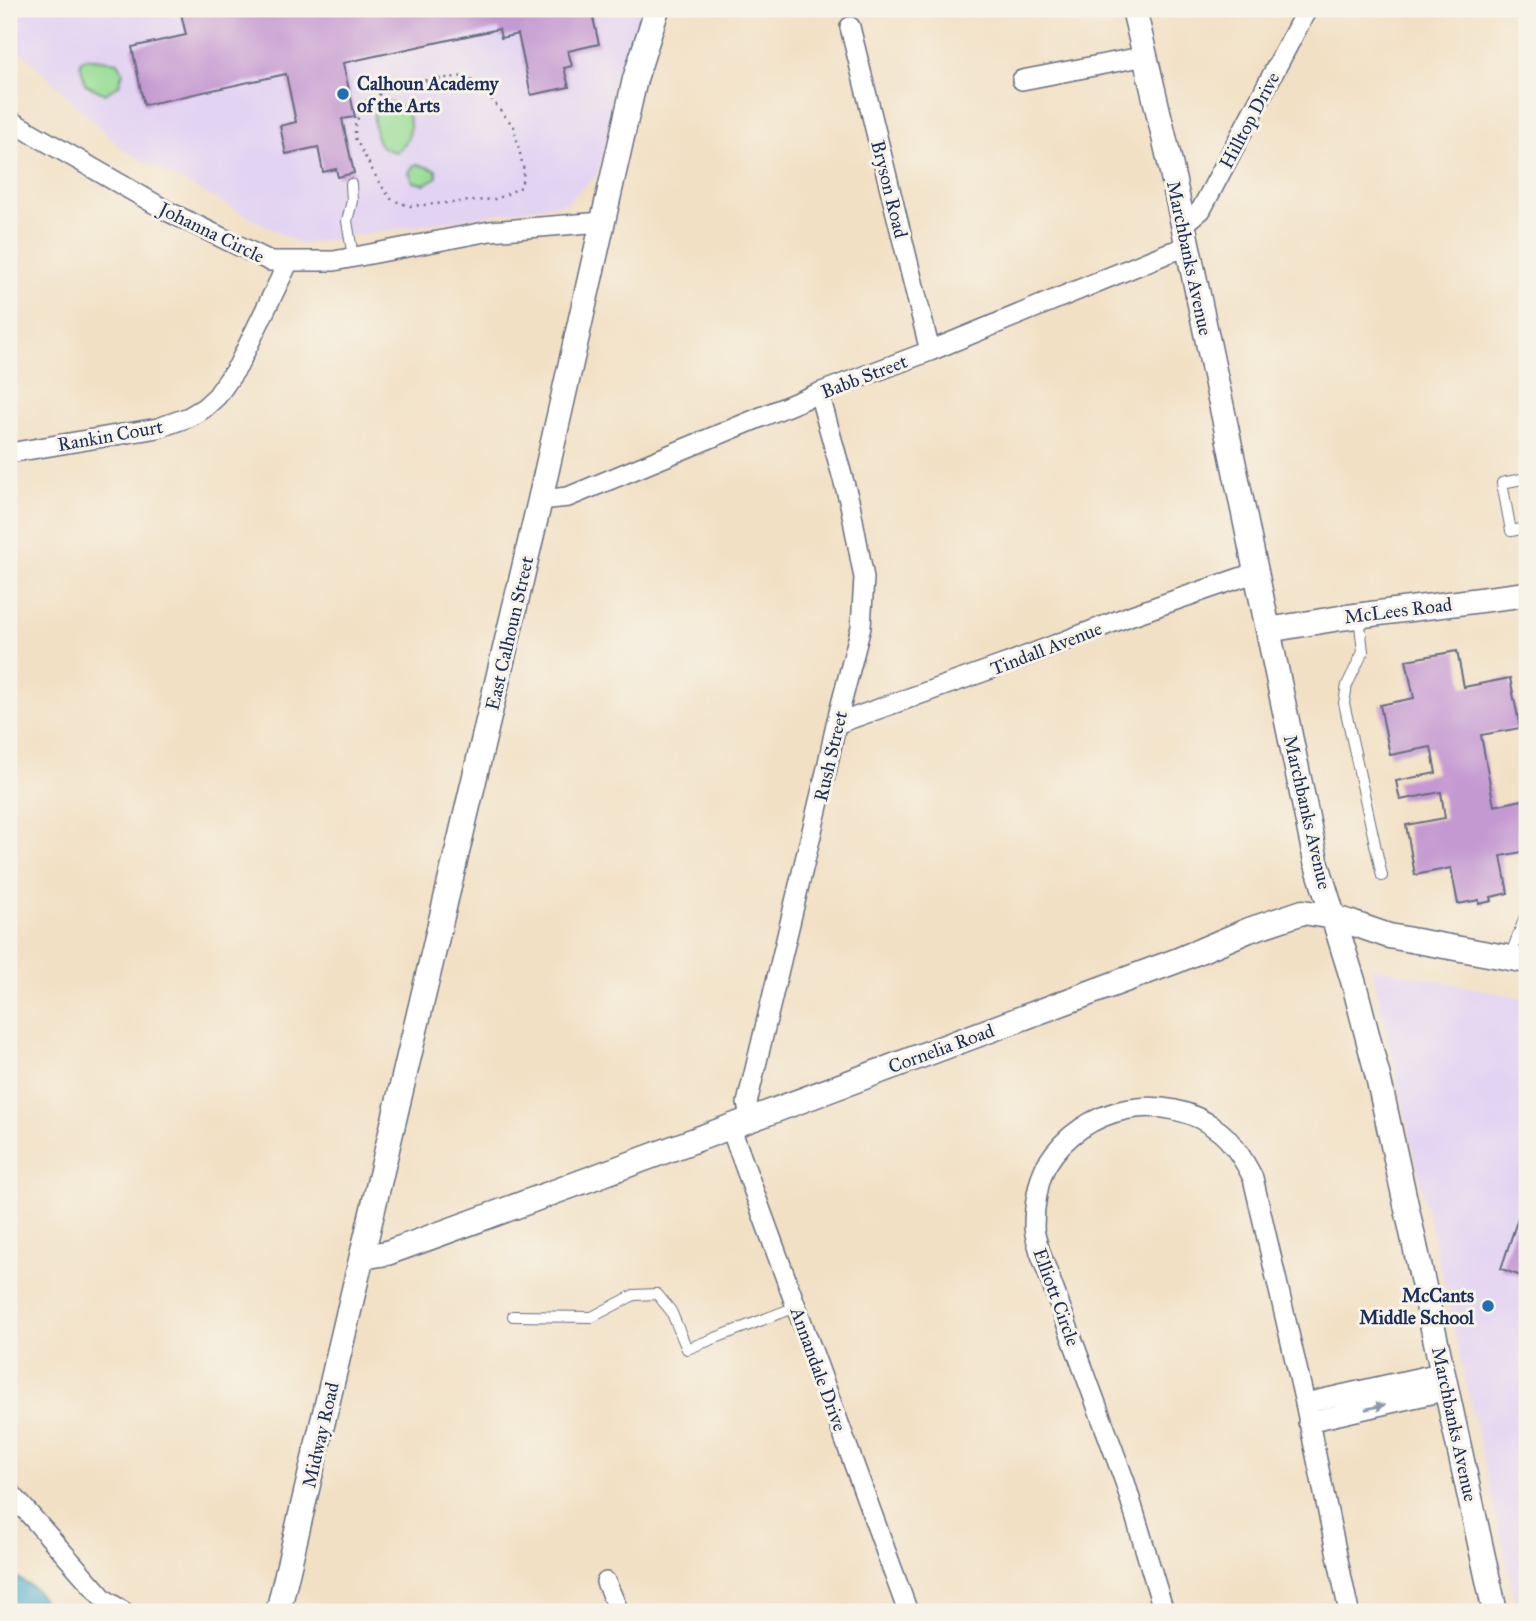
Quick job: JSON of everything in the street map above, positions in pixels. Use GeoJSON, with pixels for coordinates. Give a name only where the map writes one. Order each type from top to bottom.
{"type":"FeatureCollection","features":[{"type":"Feature","properties":{"kind":"street","name":"East Calhoun Street"},"geometry":{"type":"LineString","coordinates":[[362,1257],[540,500],[635,79],[657,9]]}},
{"type":"Feature","properties":{"kind":"street","name":"Marchbanks Avenue"},"geometry":{"type":"LineString","coordinates":[[1134,9],[1257,572],[1316,861],[1354,984],[1380,1081],[1495,1612]]}},
{"type":"Feature","properties":{"kind":"street","name":"Hilltop Drive"},"geometry":{"type":"LineString","coordinates":[[1185,236],[1307,9]]}},
{"type":"Feature","properties":{"kind":"street","name":"Bryson Road"},"geometry":{"type":"LineString","coordinates":[[850,27],[930,351]]}},
{"type":"Feature","properties":{"kind":"street"},"geometry":{"type":"LineString","coordinates":[[1022,80],[1146,56]]}},
{"type":"Feature","properties":{"kind":"street","name":"Johanna Circle"},"geometry":{"type":"LineString","coordinates":[[9,120],[169,212],[270,261],[334,261],[490,231],[602,222]]}},
{"type":"Feature","properties":{"kind":"street","name":"Babb Street"},"geometry":{"type":"LineString","coordinates":[[540,500],[568,497],[819,393],[930,351],[1168,253],[1185,236]]}},
{"type":"Feature","properties":{"kind":"street","name":"Rankin Court"},"geometry":{"type":"LineString","coordinates":[[9,453],[158,428],[189,417],[204,408],[217,396],[237,366],[289,261]]}},
{"type":"Feature","properties":{"kind":"street","name":"Rush Street"},"geometry":{"type":"LineString","coordinates":[[740,1122],[747,1103],[860,627],[864,579],[850,504],[819,393]]}},
{"type":"Feature","properties":{"kind":"street","name":"Tindall Avenue"},"geometry":{"type":"LineString","coordinates":[[836,724],[1257,572]]}},
{"type":"Feature","properties":{"kind":"street","name":"McLees Road"},"geometry":{"type":"LineString","coordinates":[[1268,629],[1527,594]]}},
{"type":"Feature","properties":{"kind":"street","name":"Cornelia Road"},"geometry":{"type":"LineString","coordinates":[[362,1257],[387,1253],[564,1190],[1176,961],[1249,930],[1303,912],[1334,917],[1389,936],[1519,960]]}},
{"type":"Feature","properties":{"kind":"street","name":"Elliott Circle"},"geometry":{"type":"LineString","coordinates":[[1164,1612],[1125,1482],[1040,1252],[1034,1229],[1039,1187],[1046,1165],[1072,1136],[1091,1121],[1118,1111],[1136,1108],[1166,1108],[1203,1120],[1233,1145],[1249,1169],[1258,1196],[1349,1612]]}},
{"type":"Feature","properties":{"kind":"street","name":"Annandale Drive"},"geometry":{"type":"LineString","coordinates":[[740,1122],[796,1307],[908,1612]]}},
{"type":"Feature","properties":{"kind":"street","name":"Midway Road"},"geometry":{"type":"LineString","coordinates":[[278,1612],[362,1257]]}},
{"type":"Feature","properties":{"kind":"street"},"geometry":{"type":"LineString","coordinates":[[1306,1413],[1446,1381]]}},
{"type":"Feature","properties":{"kind":"street"},"geometry":{"type":"LineString","coordinates":[[9,1491],[104,1599],[124,1612]]}},
{"type":"Feature","properties":{"kind":"street"},"geometry":{"type":"LineString","coordinates":[[606,1582],[618,1612]]}},
{"type":"Feature","properties":{"kind":"lane"},"geometry":{"type":"LineString","coordinates":[[351,184],[352,201],[347,221],[353,257]]}},
{"type":"Feature","properties":{"kind":"lane"},"geometry":{"type":"LineString","coordinates":[[1527,478],[1502,483],[1511,531],[1527,528]]}},
{"type":"Feature","properties":{"kind":"lane"},"geometry":{"type":"LineString","coordinates":[[1359,615],[1363,652],[1347,685],[1344,703],[1382,876]]}},
{"type":"Feature","properties":{"kind":"lane"},"geometry":{"type":"LineString","coordinates":[[1519,960],[1527,911]]}},
{"type":"Feature","properties":{"kind":"lane"},"geometry":{"type":"LineString","coordinates":[[513,1316],[592,1317],[634,1295],[657,1294],[671,1311],[687,1349],[796,1307]]}},
{"type":"Feature","properties":{"kind":"path"},"geometry":{"type":"LineString","coordinates":[[465,76],[482,89],[514,127],[524,171],[521,187],[497,198],[410,205],[392,200],[363,153],[355,138],[355,125],[364,102],[401,83],[465,76]]}},
{"type":"Feature","properties":{"kind":"shaded area","name":"Calhoun Academy of the Arts"},"geometry":{"type":"Polygon","coordinates":[[[9,9],[645,9],[597,175],[566,203],[300,244],[122,149],[9,40],[9,9]]]}},
{"type":"Feature","properties":{"kind":"shaded area","name":"McCants Middle School"},"geometry":{"type":"Polygon","coordinates":[[[1372,967],[1527,999],[1527,1612],[1518,1612],[1372,967]]]}},
{"type":"Feature","properties":{"kind":"green space"},"geometry":{"type":"Polygon","coordinates":[[[86,58],[118,62],[123,71],[119,85],[105,94],[85,84],[80,62],[86,58]]]}},
{"type":"Feature","properties":{"kind":"green space"},"geometry":{"type":"Polygon","coordinates":[[[387,101],[403,109],[410,123],[408,138],[396,152],[381,145],[375,129],[375,107],[387,101]]]}},
{"type":"Feature","properties":{"kind":"green space"},"geometry":{"type":"Polygon","coordinates":[[[417,164],[436,170],[437,177],[425,184],[413,182],[409,172],[417,164]]]}},
{"type":"Feature","properties":{"kind":"water"},"geometry":{"type":"Polygon","coordinates":[[[9,1572],[36,1590],[51,1612],[9,1612],[9,1572]]]}},
{"type":"Feature","properties":{"kind":"building"},"geometry":{"type":"Polygon","coordinates":[[[180,9],[591,9],[599,44],[568,51],[572,66],[564,68],[569,87],[531,95],[518,34],[501,38],[499,29],[343,63],[355,117],[342,119],[354,173],[338,177],[336,169],[323,172],[318,147],[286,154],[280,126],[296,122],[286,74],[144,105],[132,47],[186,35],[180,9]]]}},
{"type":"Feature","properties":{"kind":"building"},"geometry":{"type":"Polygon","coordinates":[[[1457,651],[1464,687],[1510,678],[1520,728],[1481,735],[1494,806],[1527,799],[1527,851],[1501,856],[1508,893],[1491,897],[1492,901],[1479,904],[1479,900],[1458,904],[1451,868],[1415,875],[1406,825],[1445,818],[1441,792],[1400,800],[1396,781],[1436,773],[1431,747],[1390,755],[1380,705],[1414,698],[1406,660],[1457,651]]]}},
{"type":"Feature","properties":{"kind":"building"},"geometry":{"type":"Polygon","coordinates":[[[1527,1197],[1527,1278],[1501,1269],[1527,1197]]]}},
{"type":"Feature","properties":{"kind":"place","name":"Calhoun Academy of the Arts"},"geometry":{"type":"Point","coordinates":[343,94]}},
{"type":"Feature","properties":{"kind":"place","name":"McCants Middle School"},"geometry":{"type":"Point","coordinates":[1488,1306]}}]}
